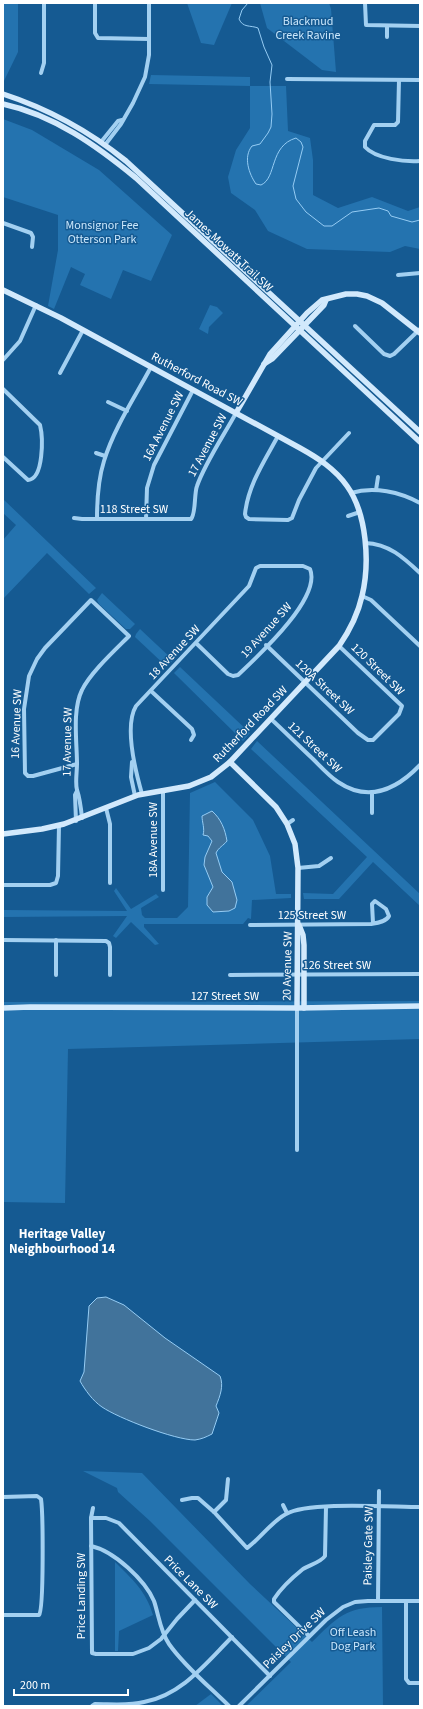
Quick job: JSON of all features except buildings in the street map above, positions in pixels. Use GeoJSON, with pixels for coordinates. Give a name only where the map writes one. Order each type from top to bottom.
{"type":"FeatureCollection","features":[{"type":"Feature","properties":{"kind":"street"},"geometry":{"type":"LineString","coordinates":[[41,73],[44,63],[44,3]]}},
{"type":"Feature","properties":{"kind":"street"},"geometry":{"type":"LineString","coordinates":[[95,3],[95,33],[98,38],[149,39]]}},
{"type":"Feature","properties":{"kind":"street"},"geometry":{"type":"LineString","coordinates":[[99,149],[118,121],[122,120],[136,97],[145,77],[148,61],[149,3]]}},
{"type":"Feature","properties":{"kind":"street"},"geometry":{"type":"LineString","coordinates":[[365,3],[366,25],[420,26]]}},
{"type":"Feature","properties":{"kind":"street"},"geometry":{"type":"LineString","coordinates":[[387,26],[387,37]]}},
{"type":"Feature","properties":{"kind":"street"},"geometry":{"type":"LineString","coordinates":[[287,79],[420,80]]}},
{"type":"Feature","properties":{"kind":"street"},"geometry":{"type":"LineString","coordinates":[[399,80],[398,122],[395,125],[374,125],[366,141],[365,147],[392,159],[420,161]]}},
{"type":"Feature","properties":{"kind":"street","name":"James Mowatt Trail SW"},"geometry":{"type":"LineString","coordinates":[[3,94],[54,114],[103,143],[139,171],[420,432]]}},
{"type":"Feature","properties":{"kind":"street","name":"James Mowatt Trail SW"},"geometry":{"type":"LineString","coordinates":[[3,104],[32,113],[53,122],[99,149],[136,178],[420,442]]}},
{"type":"Feature","properties":{"kind":"street"},"geometry":{"type":"LineString","coordinates":[[3,223],[30,232],[32,236],[32,247]]}},
{"type":"Feature","properties":{"kind":"street"},"geometry":{"type":"LineString","coordinates":[[398,275],[420,273]]}},
{"type":"Feature","properties":{"kind":"street","name":"Rutherford Road SW"},"geometry":{"type":"LineString","coordinates":[[3,290],[36,305],[83,330],[322,461],[338,474],[351,493],[360,512],[365,543],[365,576],[362,596],[353,623],[339,646],[219,772],[204,781],[189,786],[135,796],[59,825],[3,834]]}},
{"type":"Feature","properties":{"kind":"street","name":"17 Avenue SW"},"geometry":{"type":"LineString","coordinates":[[192,518],[195,496],[199,482],[263,364],[272,359],[297,328],[300,321],[316,304],[322,300],[346,294],[367,296],[382,303],[419,331]]}},
{"type":"Feature","properties":{"kind":"street","name":"17 Avenue SW"},"geometry":{"type":"LineString","coordinates":[[297,328],[305,325],[326,300]]}},
{"type":"Feature","properties":{"kind":"street"},"geometry":{"type":"LineString","coordinates":[[3,360],[20,341],[36,305]]}},
{"type":"Feature","properties":{"kind":"street"},"geometry":{"type":"LineString","coordinates":[[355,326],[388,356],[394,354],[419,331]]}},
{"type":"Feature","properties":{"kind":"street"},"geometry":{"type":"LineString","coordinates":[[60,372],[83,330]]}},
{"type":"Feature","properties":{"kind":"street"},"geometry":{"type":"LineString","coordinates":[[97,519],[98,486],[105,456],[151,367]]}},
{"type":"Feature","properties":{"kind":"street"},"geometry":{"type":"LineString","coordinates":[[3,389],[37,421],[40,429],[40,466],[34,478],[28,480],[3,458]]}},
{"type":"Feature","properties":{"kind":"street","name":"16A Avenue SW"},"geometry":{"type":"LineString","coordinates":[[146,519],[147,488],[154,465],[194,390]]}},
{"type":"Feature","properties":{"kind":"street"},"geometry":{"type":"LineString","coordinates":[[108,402],[127,411]]}},
{"type":"Feature","properties":{"kind":"street"},"geometry":{"type":"LineString","coordinates":[[278,436],[253,484],[245,511],[246,517],[251,520],[289,520],[294,517],[299,500],[315,471],[322,461],[349,434]]}},
{"type":"Feature","properties":{"kind":"street"},"geometry":{"type":"LineString","coordinates":[[96,453],[105,456]]}},
{"type":"Feature","properties":{"kind":"street"},"geometry":{"type":"LineString","coordinates":[[376,490],[378,477]]}},
{"type":"Feature","properties":{"kind":"street"},"geometry":{"type":"LineString","coordinates":[[351,493],[360,490],[376,490],[396,494],[420,504]]}},
{"type":"Feature","properties":{"kind":"street"},"geometry":{"type":"LineString","coordinates":[[348,516],[360,512]]}},
{"type":"Feature","properties":{"kind":"street","name":"118 Street SW"},"geometry":{"type":"LineString","coordinates":[[74,518],[188,520],[192,518]]}},
{"type":"Feature","properties":{"kind":"street"},"geometry":{"type":"LineString","coordinates":[[365,543],[379,544],[393,550],[420,573]]}},
{"type":"Feature","properties":{"kind":"street","name":"18 Avenue SW"},"geometry":{"type":"LineString","coordinates":[[135,796],[131,777],[133,760],[132,720],[133,712],[136,706],[249,586],[256,568],[260,566],[303,566],[310,570]]}},
{"type":"Feature","properties":{"kind":"street","name":"19 Avenue SW"},"geometry":{"type":"LineString","coordinates":[[196,643],[228,674],[234,676],[238,675],[302,606],[308,591],[310,570]]}},
{"type":"Feature","properties":{"kind":"street"},"geometry":{"type":"LineString","coordinates":[[362,596],[371,600],[420,646]]}},
{"type":"Feature","properties":{"kind":"street","name":"17 Avenue SW"},"geometry":{"type":"LineString","coordinates":[[78,819],[75,795],[77,790],[77,711],[82,690],[89,679],[129,636],[91,600]]}},
{"type":"Feature","properties":{"kind":"street","name":"16 Avenue SW"},"geometry":{"type":"LineString","coordinates":[[77,764],[43,774],[28,776],[24,769],[24,709],[29,676],[38,659],[45,648],[91,600]]}},
{"type":"Feature","properties":{"kind":"street","name":"120A Street SW"},"geometry":{"type":"LineString","coordinates":[[266,645],[358,732],[366,739],[372,741]]}},
{"type":"Feature","properties":{"kind":"street","name":"120 Street SW"},"geometry":{"type":"LineString","coordinates":[[339,646],[399,702],[402,708],[399,714],[372,741]]}},
{"type":"Feature","properties":{"kind":"street"},"geometry":{"type":"LineString","coordinates":[[151,691],[192,729],[194,735],[191,740]]}},
{"type":"Feature","properties":{"kind":"street","name":"121 Street SW"},"geometry":{"type":"LineString","coordinates":[[270,719],[336,781],[354,789],[372,792]]}},
{"type":"Feature","properties":{"kind":"street","name":"18 Avenue SW"},"geometry":{"type":"LineString","coordinates":[[133,760],[142,794]]}},
{"type":"Feature","properties":{"kind":"street","name":"20 Avenue SW"},"geometry":{"type":"LineString","coordinates":[[230,762],[270,800],[287,824],[295,844],[298,868],[297,1008]]}},
{"type":"Feature","properties":{"kind":"street"},"geometry":{"type":"LineString","coordinates":[[372,812],[372,792],[384,791],[398,785],[409,777],[420,765]]}},
{"type":"Feature","properties":{"kind":"street","name":"18A Avenue SW"},"geometry":{"type":"LineString","coordinates":[[164,790],[164,890]]}},
{"type":"Feature","properties":{"kind":"street"},"geometry":{"type":"LineString","coordinates":[[106,808],[110,820],[110,883]]}},
{"type":"Feature","properties":{"kind":"street"},"geometry":{"type":"LineString","coordinates":[[287,824],[293,820]]}},
{"type":"Feature","properties":{"kind":"street"},"geometry":{"type":"LineString","coordinates":[[3,885],[50,885],[56,883],[58,876],[59,825]]}},
{"type":"Feature","properties":{"kind":"street"},"geometry":{"type":"LineString","coordinates":[[298,868],[319,866],[331,858]]}},
{"type":"Feature","properties":{"kind":"street"},"geometry":{"type":"LineString","coordinates":[[375,901],[384,907],[389,916],[386,920],[374,923],[372,904],[375,901]]}},
{"type":"Feature","properties":{"kind":"street","name":"125 Street SW"},"geometry":{"type":"LineString","coordinates":[[250,925],[374,923]]}},
{"type":"Feature","properties":{"kind":"street","name":"20 Avenue SW"},"geometry":{"type":"LineString","coordinates":[[298,925],[304,940],[304,1008]]}},
{"type":"Feature","properties":{"kind":"street"},"geometry":{"type":"LineString","coordinates":[[3,940],[103,940],[109,943],[110,975]]}},
{"type":"Feature","properties":{"kind":"street"},"geometry":{"type":"LineString","coordinates":[[56,940],[56,975]]}},
{"type":"Feature","properties":{"kind":"street","name":"126 Street SW"},"geometry":{"type":"LineString","coordinates":[[230,976],[420,974]]}},
{"type":"Feature","properties":{"kind":"street","name":"127 Street SW"},"geometry":{"type":"LineString","coordinates":[[3,1012],[19,1011],[30,1006]]}},
{"type":"Feature","properties":{"kind":"street","name":"127 Street SW"},"geometry":{"type":"LineString","coordinates":[[3,1008],[30,1006],[304,1008],[420,1006]]}},
{"type":"Feature","properties":{"kind":"street"},"geometry":{"type":"LineString","coordinates":[[297,1008],[297,1150]]}},
{"type":"Feature","properties":{"kind":"street"},"geometry":{"type":"LineString","coordinates":[[214,1512],[226,1500],[228,1480]]}},
{"type":"Feature","properties":{"kind":"street","name":"Paisley Gate SW"},"geometry":{"type":"LineString","coordinates":[[378,1601],[379,1491]]}},
{"type":"Feature","properties":{"kind":"street"},"geometry":{"type":"LineString","coordinates":[[3,1497],[37,1496],[41,1499],[42,1611],[39,1615],[3,1615]]}},
{"type":"Feature","properties":{"kind":"street"},"geometry":{"type":"LineString","coordinates":[[182,1500],[198,1498],[214,1512],[247,1548],[272,1524],[287,1513],[304,1508],[420,1507]]}},
{"type":"Feature","properties":{"kind":"street"},"geometry":{"type":"LineString","coordinates":[[283,1505],[287,1513]]}},
{"type":"Feature","properties":{"kind":"street"},"geometry":{"type":"LineString","coordinates":[[309,1636],[274,1602],[274,1598],[293,1578],[325,1556],[326,1507]]}},
{"type":"Feature","properties":{"kind":"street","name":"Price Landing SW"},"geometry":{"type":"LineString","coordinates":[[93,1508],[91,1518],[92,1652],[96,1654],[126,1654],[138,1652],[154,1645],[164,1635]]}},
{"type":"Feature","properties":{"kind":"street","name":"Price Lane SW"},"geometry":{"type":"LineString","coordinates":[[91,1518],[106,1518],[117,1521],[270,1676]]}},
{"type":"Feature","properties":{"kind":"street"},"geometry":{"type":"LineString","coordinates":[[91,1546],[111,1554],[143,1584],[154,1602],[164,1635],[175,1652],[229,1706]]}},
{"type":"Feature","properties":{"kind":"street"},"geometry":{"type":"LineString","coordinates":[[164,1635],[195,1600]]}},
{"type":"Feature","properties":{"kind":"street"},"geometry":{"type":"LineString","coordinates":[[406,1601],[406,1679],[410,1683],[420,1683]]}},
{"type":"Feature","properties":{"kind":"street","name":"Paisley Drive SW"},"geometry":{"type":"LineString","coordinates":[[239,1706],[332,1614],[343,1607],[355,1602],[420,1601]]}},
{"type":"Feature","properties":{"kind":"street"},"geometry":{"type":"LineString","coordinates":[[92,1706],[95,1704],[133,1704],[154,1700],[180,1687],[232,1637]]}},
{"type":"Feature","properties":{"kind":"green space"},"geometry":{"type":"Polygon","coordinates":[[[3,3],[18,3],[18,52],[3,83],[3,3]]]}},
{"type":"Feature","properties":{"kind":"green space"},"geometry":{"type":"Polygon","coordinates":[[[187,3],[232,3],[214,45],[201,43],[187,3]]]}},
{"type":"Feature","properties":{"kind":"green space","name":"Blackmud Creek Ravine"},"geometry":{"type":"Polygon","coordinates":[[[260,3],[329,3],[331,9],[336,72],[322,70],[267,28],[260,3]]]}},
{"type":"Feature","properties":{"kind":"green space"},"geometry":{"type":"Polygon","coordinates":[[[151,75],[250,77],[250,86],[149,84],[151,75]]]}},
{"type":"Feature","properties":{"kind":"green space"},"geometry":{"type":"Polygon","coordinates":[[[250,86],[286,86],[288,131],[310,138],[313,160],[313,195],[338,208],[372,197],[408,211],[420,207],[420,249],[405,246],[390,252],[307,249],[268,231],[255,210],[231,193],[228,177],[236,150],[250,128],[250,86]]]}},
{"type":"Feature","properties":{"kind":"green space","name":"Monsignor Fee Otterson Park"},"geometry":{"type":"Polygon","coordinates":[[[3,119],[32,130],[99,170],[172,235],[151,281],[123,270],[111,299],[80,285],[85,274],[71,267],[54,309],[48,306],[58,250],[58,215],[3,197],[3,119]]]}},
{"type":"Feature","properties":{"kind":"green space"},"geometry":{"type":"Polygon","coordinates":[[[210,305],[217,307],[223,313],[209,327],[208,334],[199,329],[210,305]]]}},
{"type":"Feature","properties":{"kind":"green space"},"geometry":{"type":"Polygon","coordinates":[[[3,499],[96,588],[89,594],[47,553],[3,599],[3,540],[16,525],[3,513],[3,499]]]}},
{"type":"Feature","properties":{"kind":"green space"},"geometry":{"type":"Polygon","coordinates":[[[102,593],[135,624],[130,629],[126,629],[99,604],[97,600],[102,593]]]}},
{"type":"Feature","properties":{"kind":"green space"},"geometry":{"type":"Polygon","coordinates":[[[140,629],[173,660],[167,667],[135,637],[140,629]]]}},
{"type":"Feature","properties":{"kind":"green space"},"geometry":{"type":"Polygon","coordinates":[[[180,667],[250,733],[243,741],[174,673],[180,667]]]}},
{"type":"Feature","properties":{"kind":"green space"},"geometry":{"type":"Polygon","coordinates":[[[257,741],[420,894],[420,906],[373,862],[339,899],[304,899],[303,893],[333,894],[367,857],[251,749],[257,741]]]}},
{"type":"Feature","properties":{"kind":"green space"},"geometry":{"type":"Polygon","coordinates":[[[215,782],[253,820],[270,856],[276,894],[291,894],[291,898],[252,900],[251,919],[248,918],[243,924],[144,924],[144,927],[159,944],[155,945],[131,922],[116,938],[113,936],[127,916],[3,917],[3,910],[127,911],[114,891],[116,888],[131,909],[156,894],[159,897],[141,908],[142,915],[145,918],[177,918],[188,907],[190,793],[215,782]]]}},
{"type":"Feature","properties":{"kind":"green space"},"geometry":{"type":"Polygon","coordinates":[[[420,1001],[420,1039],[68,1049],[65,1203],[3,1202],[3,1002],[420,1001]]]}},
{"type":"Feature","properties":{"kind":"green space","name":"Off Leash Dog Park"},"geometry":{"type":"Polygon","coordinates":[[[83,1471],[142,1473],[250,1584],[312,1642],[335,1620],[350,1612],[359,1609],[382,1607],[383,1706],[246,1706],[291,1662],[150,1521],[118,1492],[117,1488],[83,1471]]]}},
{"type":"Feature","properties":{"kind":"green space"},"geometry":{"type":"Polygon","coordinates":[[[115,1562],[143,1592],[153,1615],[119,1631],[118,1651],[115,1651],[115,1562]]]}},
{"type":"Feature","properties":{"kind":"green space"},"geometry":{"type":"Polygon","coordinates":[[[211,1694],[223,1706],[195,1706],[211,1694]]]}},
{"type":"Feature","properties":{"kind":"shaded area"},"geometry":{"type":"Polygon","coordinates":[[[212,811],[222,824],[227,841],[218,849],[216,853],[222,872],[232,882],[237,900],[235,908],[229,911],[213,912],[207,905],[207,897],[213,887],[204,865],[205,857],[212,841],[208,836],[203,835],[204,828],[202,816],[212,811]]]}},
{"type":"Feature","properties":{"kind":"shaded area"},"geometry":{"type":"Polygon","coordinates":[[[106,1297],[124,1305],[165,1338],[220,1376],[222,1387],[216,1406],[219,1413],[212,1434],[195,1440],[186,1439],[133,1422],[110,1412],[99,1405],[84,1388],[80,1381],[84,1372],[89,1306],[97,1298],[106,1297]]]}},
{"type":"Feature","properties":{"kind":"waterway"},"geometry":{"type":"LineString","coordinates":[[248,3],[242,10],[239,19],[245,25],[258,28],[272,65],[270,82],[272,114],[271,127],[260,144],[252,146],[249,150],[247,160],[249,170],[256,184],[261,185],[266,181],[281,148],[287,142],[296,138],[301,142],[303,147],[293,186],[296,199],[306,212],[324,226],[332,226],[352,212],[379,208],[388,211],[391,216],[412,222],[420,220]]}},
{"type":"Feature","properties":{"kind":"district","name":"Heritage Valley Neighbourhood 14"},"geometry":{"type":"Point","coordinates":[62,1240]}}]}
